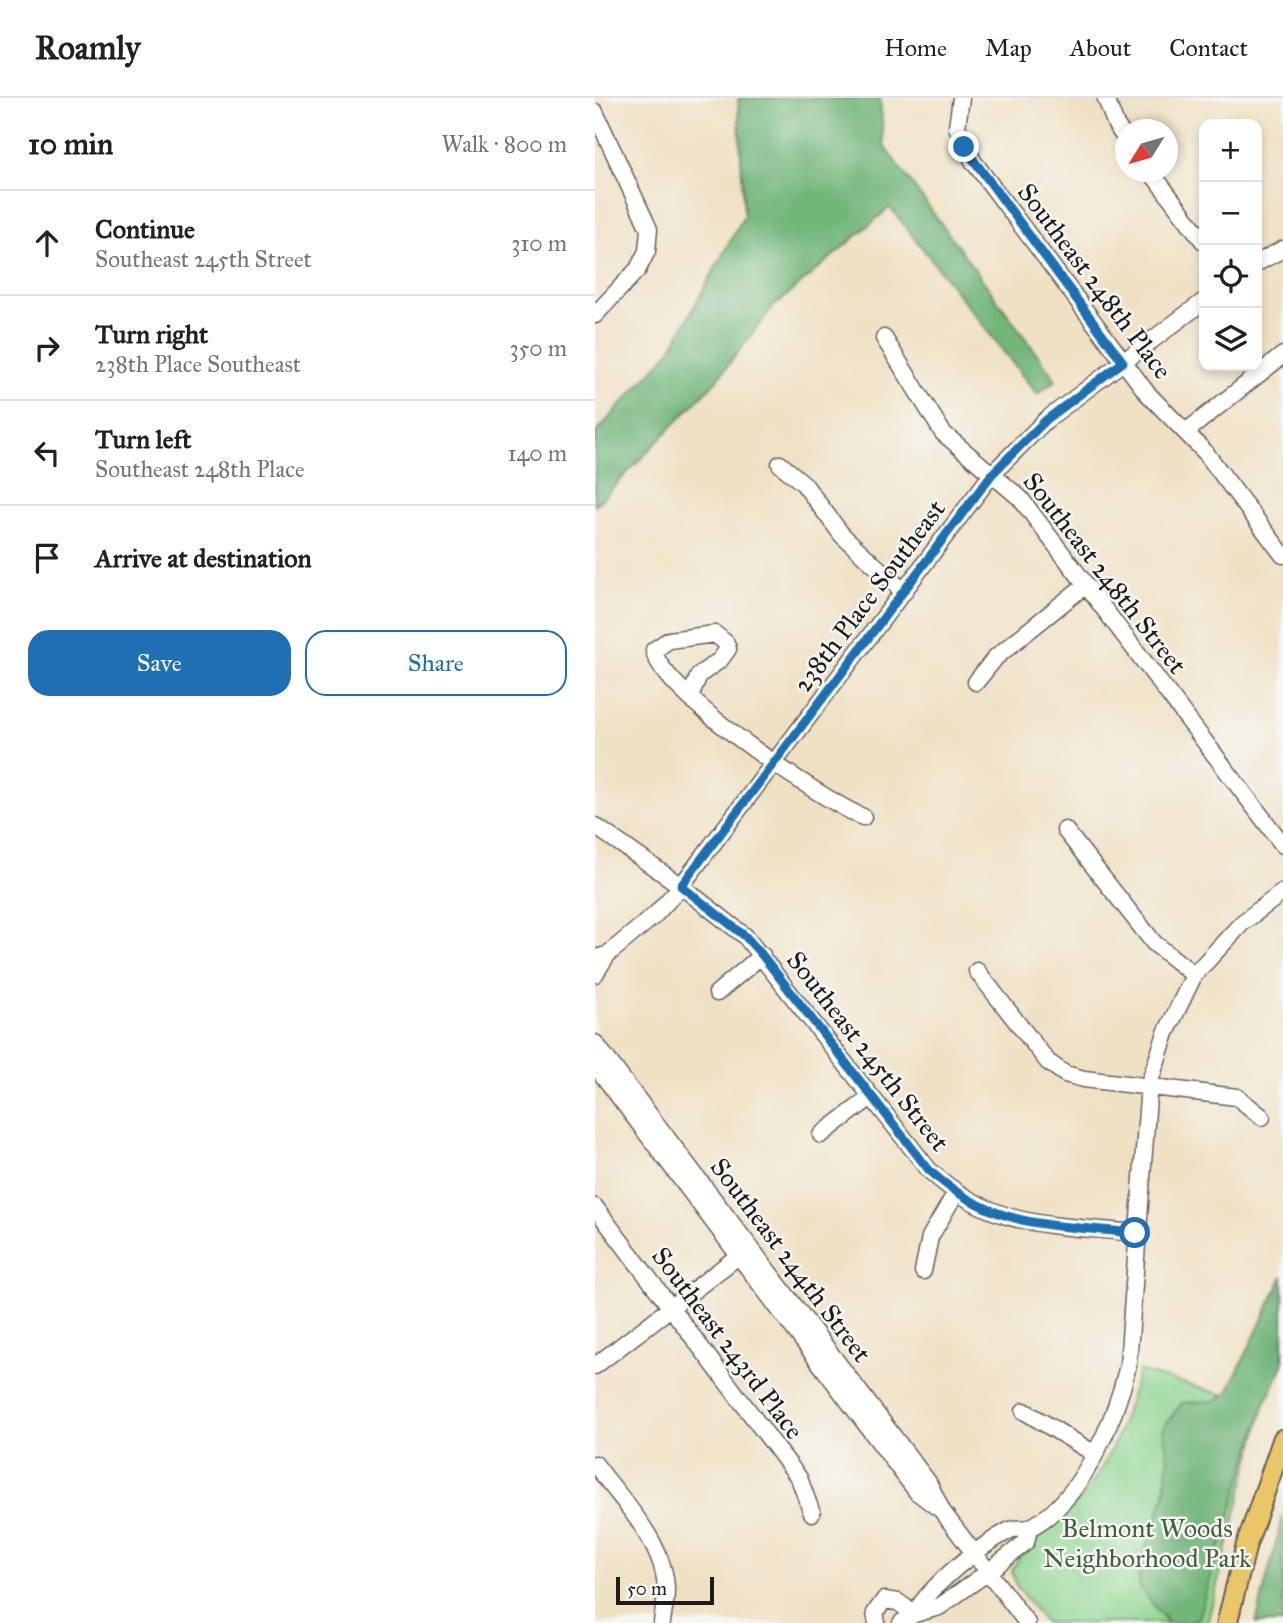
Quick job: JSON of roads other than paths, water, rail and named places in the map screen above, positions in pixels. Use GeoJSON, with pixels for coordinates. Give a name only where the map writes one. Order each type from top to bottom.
{"type":"FeatureCollection","features":[{"type":"Feature","properties":{"kind":"main road"},"geometry":{"type":"LineString","coordinates":[[1227,1623],[1246,1546],[1283,1438]]}},
{"type":"Feature","properties":{"kind":"street","name":"Southeast 248th Place"},"geometry":{"type":"LineString","coordinates":[[961,98],[957,127],[973,161],[1147,393],[1187,431],[1283,555]]}},
{"type":"Feature","properties":{"kind":"street"},"geometry":{"type":"LineString","coordinates":[[1106,99],[1115,122]]}},
{"type":"Feature","properties":{"kind":"street"},"geometry":{"type":"LineString","coordinates":[[595,112],[649,229],[647,251],[638,269],[595,315]]}},
{"type":"Feature","properties":{"kind":"street"},"geometry":{"type":"LineString","coordinates":[[1159,182],[1199,235]]}},
{"type":"Feature","properties":{"kind":"street"},"geometry":{"type":"LineString","coordinates":[[1262,260],[1283,249]]}},
{"type":"Feature","properties":{"kind":"street","name":"238th Place Southeast"},"geometry":{"type":"LineString","coordinates":[[595,974],[601,957],[655,915],[681,886],[992,474],[1046,420],[1199,305]]}},
{"type":"Feature","properties":{"kind":"street","name":"Southeast 248th Street"},"geometry":{"type":"LineString","coordinates":[[884,338],[943,433],[1020,498],[1084,586],[1283,845]]}},
{"type":"Feature","properties":{"kind":"street"},"geometry":{"type":"LineString","coordinates":[[1187,431],[1283,355]]}},
{"type":"Feature","properties":{"kind":"street"},"geometry":{"type":"LineString","coordinates":[[780,464],[804,484],[842,534],[904,593]]}},
{"type":"Feature","properties":{"kind":"street"},"geometry":{"type":"LineString","coordinates":[[976,682],[996,657],[1084,586]]}},
{"type":"Feature","properties":{"kind":"street"},"geometry":{"type":"LineString","coordinates":[[690,697],[699,675],[720,660],[728,649],[715,634],[669,640],[654,650],[662,671],[690,697],[773,764],[836,806],[863,817]]}},
{"type":"Feature","properties":{"kind":"street","name":"Southeast 245th Street"},"geometry":{"type":"LineString","coordinates":[[595,826],[681,886],[745,936],[929,1170],[955,1194],[994,1213],[1020,1220],[1135,1233]]}},
{"type":"Feature","properties":{"kind":"street"},"geometry":{"type":"LineString","coordinates":[[1065,830],[1154,943],[1194,975]]}},
{"type":"Feature","properties":{"kind":"street"},"geometry":{"type":"LineString","coordinates":[[908,1618],[939,1608],[1026,1542],[1029,1529],[1055,1508],[1095,1454],[1120,1400],[1128,1365],[1135,1233],[1149,1084],[1166,1033],[1194,975],[1242,923],[1283,892]]}},
{"type":"Feature","properties":{"kind":"street"},"geometry":{"type":"LineString","coordinates":[[717,993],[762,955]]}},
{"type":"Feature","properties":{"kind":"street"},"geometry":{"type":"LineString","coordinates":[[977,971],[1056,1069],[1084,1079],[1149,1084],[1237,1097],[1262,1117]]}},
{"type":"Feature","properties":{"kind":"street","name":"Southeast 244th Street"},"geometry":{"type":"LineString","coordinates":[[595,1043],[917,1492],[942,1511],[1027,1623]]}},
{"type":"Feature","properties":{"kind":"street","name":"Southeast 244th Street"},"geometry":{"type":"LineString","coordinates":[[595,1065],[745,1251]]}},
{"type":"Feature","properties":{"kind":"street"},"geometry":{"type":"LineString","coordinates":[[821,1135],[871,1097]]}},
{"type":"Feature","properties":{"kind":"street"},"geometry":{"type":"LineString","coordinates":[[923,1271],[930,1237],[955,1194]]}},
{"type":"Feature","properties":{"kind":"street","name":"Southeast 243rd Place"},"geometry":{"type":"LineString","coordinates":[[595,1208],[799,1478],[812,1513]]}},
{"type":"Feature","properties":{"kind":"street"},"geometry":{"type":"LineString","coordinates":[[595,1366],[745,1251]]}},
{"type":"Feature","properties":{"kind":"street"},"geometry":{"type":"LineString","coordinates":[[1024,1411],[1095,1454]]}},
{"type":"Feature","properties":{"kind":"street"},"geometry":{"type":"LineString","coordinates":[[595,1464],[655,1548],[666,1589],[662,1623]]}},
{"type":"Feature","properties":{"kind":"street"},"geometry":{"type":"LineString","coordinates":[[908,1618],[927,1593],[975,1555],[1013,1528],[1029,1529]]}},
{"type":"Feature","properties":{"kind":"street"},"geometry":{"type":"LineString","coordinates":[[877,1623],[875,1613],[884,1600],[898,1602],[908,1618]]}},
{"type":"Feature","properties":{"kind":"park label","name":"Belmont Woods Neighborhood Park"},"geometry":{"type":"Point","coordinates":[1147,1543]}}]}
